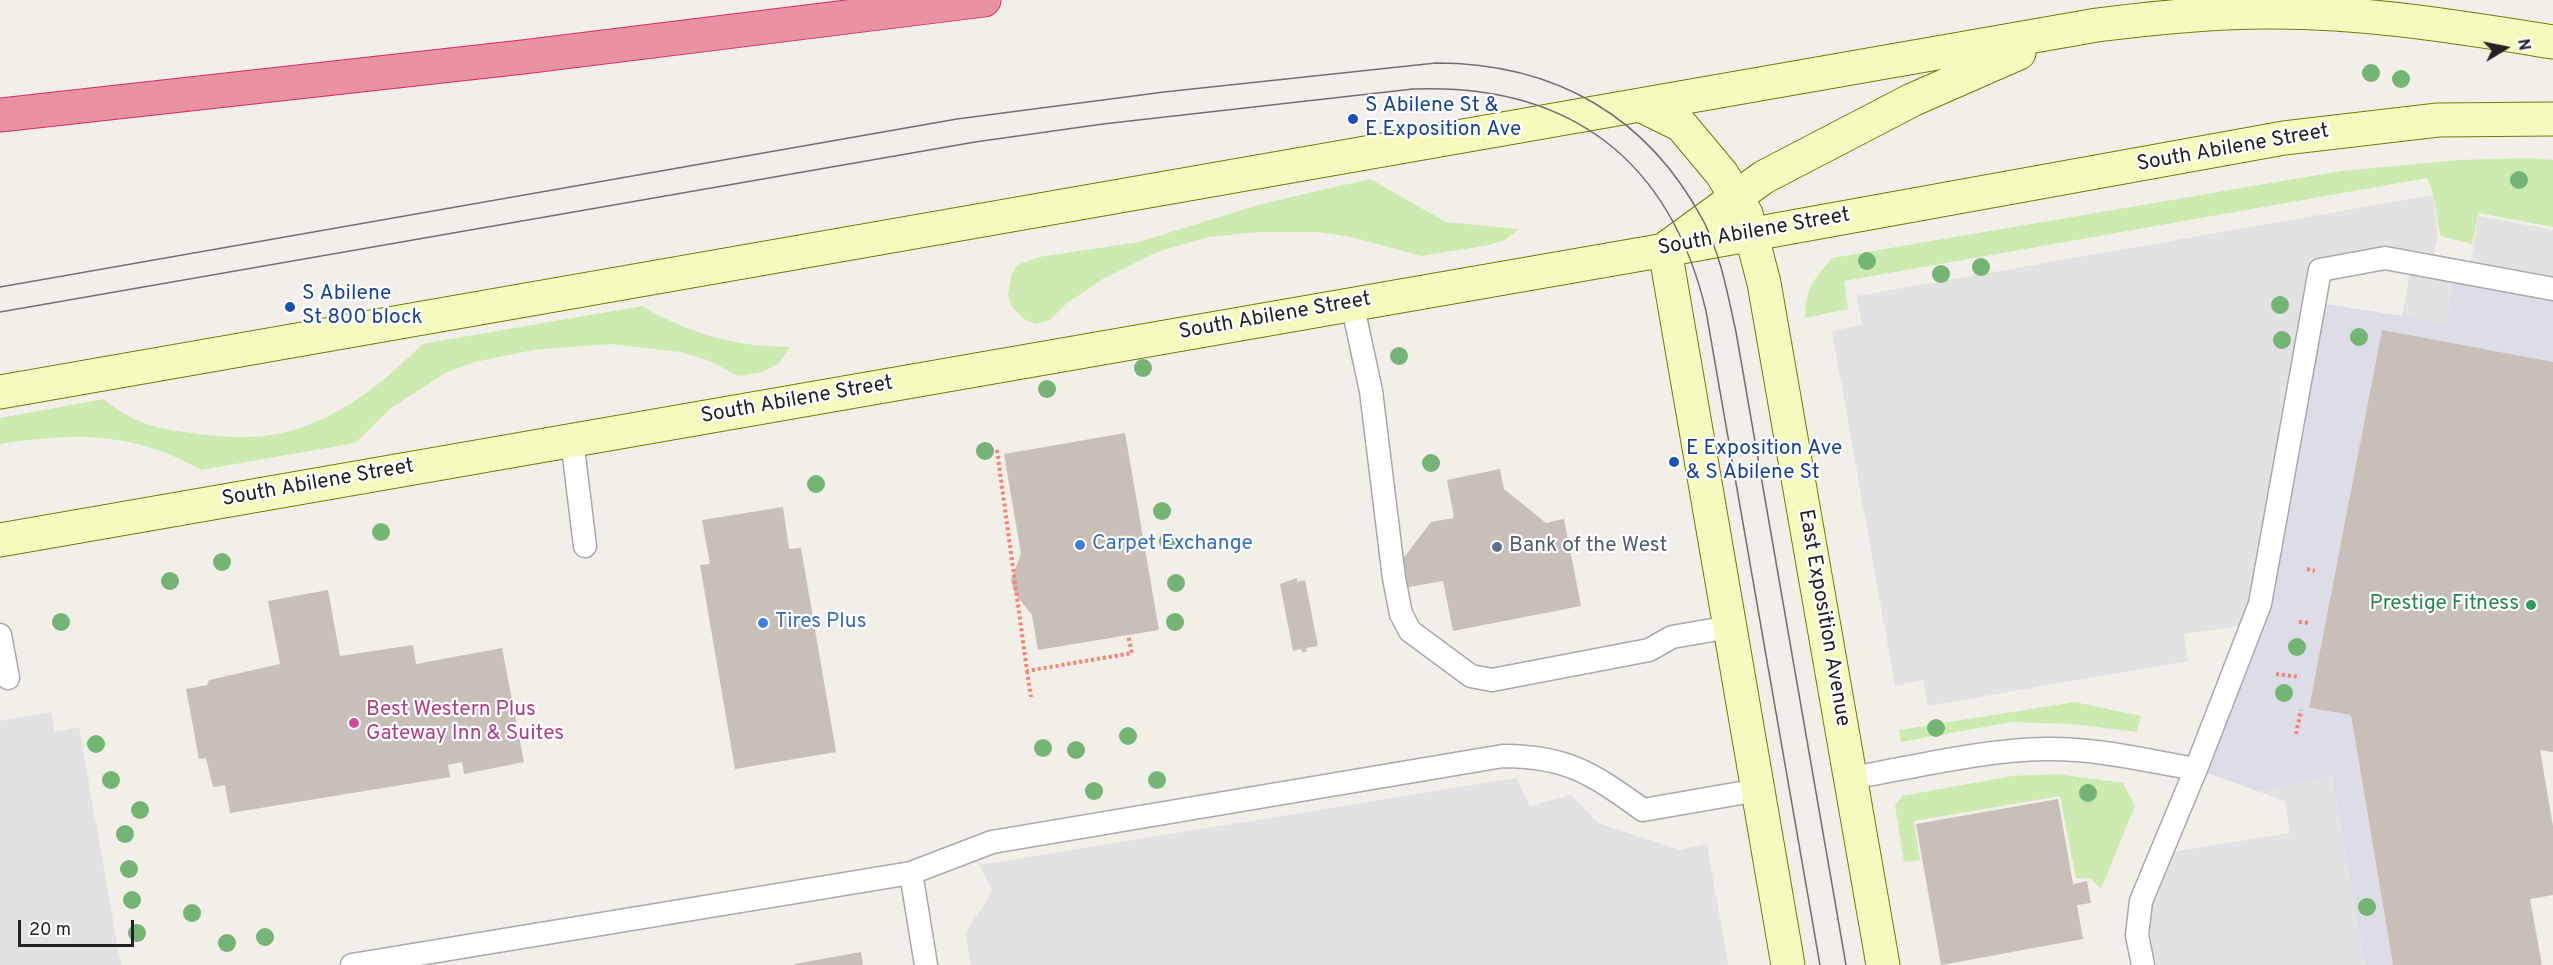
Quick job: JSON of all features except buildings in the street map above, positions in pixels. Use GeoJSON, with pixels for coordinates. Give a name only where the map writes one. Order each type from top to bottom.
{"type":"FeatureCollection","features":[{"type":"Feature","properties":{"kind":"highway"},"geometry":{"type":"LineString","coordinates":[[0,116],[523,57],[984,0]]}},
{"type":"Feature","properties":{"kind":"main road"},"geometry":{"type":"LineString","coordinates":[[0,392],[2097,25],[2179,15],[2268,12],[2360,16],[2553,42]]}},
{"type":"Feature","properties":{"kind":"main road"},"geometry":{"type":"LineString","coordinates":[[1788,965],[1665,250],[1736,195],[1826,143],[1985,66],[2097,25]]}},
{"type":"Feature","properties":{"kind":"main road","name":"East Exposition Avenue"},"geometry":{"type":"LineString","coordinates":[[1640,105],[1661,113],[1690,134],[1736,195],[1752,234],[1764,283],[1883,965]]}},
{"type":"Feature","properties":{"kind":"main road","name":"South Abilene Street"},"geometry":{"type":"LineString","coordinates":[[0,540],[2340,130],[2438,120],[2553,119]]}},
{"type":"Feature","properties":{"kind":"lane"},"geometry":{"type":"LineString","coordinates":[[2143,965],[2138,935],[2141,901],[2196,769],[2260,604],[2320,270],[2385,258],[2553,289]]}},
{"type":"Feature","properties":{"kind":"lane"},"geometry":{"type":"LineString","coordinates":[[1352,303],[1371,390],[1394,578],[1401,614],[1410,631],[1471,676],[1492,680],[1649,650],[1672,637],[1730,627]]}},
{"type":"Feature","properties":{"kind":"lane"},"geometry":{"type":"LineString","coordinates":[[572,440],[585,546]]}},
{"type":"Feature","properties":{"kind":"lane"},"geometry":{"type":"LineString","coordinates":[[0,635],[8,678]]}},
{"type":"Feature","properties":{"kind":"lane"},"geometry":{"type":"LineString","coordinates":[[1851,778],[1983,755],[2046,749],[2109,754],[2196,769]]}},
{"type":"Feature","properties":{"kind":"lane"},"geometry":{"type":"LineString","coordinates":[[352,965],[911,873],[992,842],[1503,756],[1536,756],[1570,765],[1603,781],[1643,810],[1758,790]]}},
{"type":"Feature","properties":{"kind":"lane"},"geometry":{"type":"LineString","coordinates":[[911,873],[926,965]]}},
{"type":"Feature","properties":{"kind":"path"},"geometry":{"type":"LineString","coordinates":[[997,450],[1031,697]]}},
{"type":"Feature","properties":{"kind":"path"},"geometry":{"type":"LineString","coordinates":[[2307,569],[2315,571]]}},
{"type":"Feature","properties":{"kind":"path"},"geometry":{"type":"LineString","coordinates":[[2299,622],[2310,623]]}},
{"type":"Feature","properties":{"kind":"path"},"geometry":{"type":"LineString","coordinates":[[1027,671],[1132,653],[1128,635]]}},
{"type":"Feature","properties":{"kind":"path"},"geometry":{"type":"LineString","coordinates":[[2276,674],[2300,677]]}},
{"type":"Feature","properties":{"kind":"path"},"geometry":{"type":"LineString","coordinates":[[2296,734],[2301,710]]}},
{"type":"Feature","properties":{"kind":"green space"},"geometry":{"type":"Polygon","coordinates":[[[2531,158],[2553,160],[2553,227],[2479,213],[2472,244],[2440,236],[2433,193],[2427,178],[1844,281],[1848,309],[1805,318],[1807,299],[1812,285],[1832,258],[2341,171],[2458,160],[2531,158]]]}},
{"type":"Feature","properties":{"kind":"green space"},"geometry":{"type":"Polygon","coordinates":[[[1370,179],[1446,222],[1519,229],[1505,240],[1489,245],[1421,256],[1352,237],[1318,232],[1258,232],[1209,237],[1157,252],[1103,279],[1066,304],[1050,320],[1036,324],[1024,319],[1012,307],[1008,295],[1011,277],[1017,265],[1039,257],[1139,242],[1261,204],[1370,179]]]}},
{"type":"Feature","properties":{"kind":"green space"},"geometry":{"type":"Polygon","coordinates":[[[642,306],[677,324],[713,337],[751,344],[790,347],[779,363],[763,372],[738,376],[710,361],[680,352],[610,344],[533,350],[475,362],[447,372],[391,408],[355,443],[201,470],[176,457],[151,448],[103,438],[53,438],[0,444],[0,418],[104,399],[125,414],[156,427],[211,436],[271,435],[313,423],[354,402],[390,374],[422,344],[642,306]]]}},
{"type":"Feature","properties":{"kind":"green space"},"geometry":{"type":"Polygon","coordinates":[[[2075,702],[2141,716],[2137,732],[2073,724],[2012,722],[1901,742],[1899,730],[2075,702]]]}},
{"type":"Feature","properties":{"kind":"green space"},"geometry":{"type":"Polygon","coordinates":[[[2057,774],[2123,783],[2135,806],[2101,889],[2090,878],[2076,879],[2060,796],[1914,821],[1920,860],[1904,862],[1895,806],[1902,796],[2012,776],[2057,774]]]}},
{"type":"Feature","properties":{"kind":"shaded area"},"geometry":{"type":"Polygon","coordinates":[[[2433,195],[2438,238],[2430,265],[2456,270],[2446,324],[2402,316],[2412,263],[2320,270],[2253,624],[2184,634],[2188,661],[1927,706],[1923,680],[1895,686],[1832,331],[1862,325],[1857,296],[2433,195]]]}},
{"type":"Feature","properties":{"kind":"shaded area"},"geometry":{"type":"Polygon","coordinates":[[[2479,216],[2553,230],[2553,289],[2469,272],[2479,216]]]}},
{"type":"Feature","properties":{"kind":"shaded area"},"geometry":{"type":"Polygon","coordinates":[[[2456,270],[2553,289],[2553,362],[2382,331],[2309,708],[2351,715],[2393,965],[2365,965],[2332,776],[2257,791],[2196,769],[2253,624],[2314,302],[2446,323],[2456,270]]]}},
{"type":"Feature","properties":{"kind":"shaded area"},"geometry":{"type":"Polygon","coordinates":[[[51,712],[55,732],[79,727],[121,965],[0,965],[0,721],[51,712]]]}},
{"type":"Feature","properties":{"kind":"shaded area"},"geometry":{"type":"Polygon","coordinates":[[[2332,776],[2365,965],[2143,965],[2137,935],[2161,854],[2290,833],[2285,801],[2257,791],[2332,776]]]}},
{"type":"Feature","properties":{"kind":"shaded area"},"geometry":{"type":"Polygon","coordinates":[[[1516,778],[1530,806],[1571,795],[1598,823],[1680,850],[1707,844],[1728,965],[971,965],[965,933],[993,891],[979,865],[1516,778]]]}},
{"type":"Feature","properties":{"kind":"tram line"},"geometry":{"type":"LineString","coordinates":[[0,287],[957,119],[1164,92],[1436,63],[1479,65],[1520,73],[1558,85],[1594,103],[1626,125],[1655,152],[1681,185],[1704,222],[1715,248],[1736,332],[1846,965]]}},
{"type":"Feature","properties":{"kind":"tram line"},"geometry":{"type":"LineString","coordinates":[[0,312],[975,142],[1103,124],[1413,89],[1469,91],[1520,100],[1565,117],[1604,141],[1639,172],[1667,211],[1689,258],[1706,311],[1820,965]]}},
{"type":"Feature","properties":{"kind":"place","name":"S Abilene St & E Exposition Ave"},"geometry":{"type":"Point","coordinates":[1353,119]}},
{"type":"Feature","properties":{"kind":"place","name":"S Abilene St 800 block"},"geometry":{"type":"Point","coordinates":[290,307]}},
{"type":"Feature","properties":{"kind":"place","name":"E Exposition Ave & S Abilene St"},"geometry":{"type":"Point","coordinates":[1674,462]}},
{"type":"Feature","properties":{"kind":"place","name":"Carpet Exchange"},"geometry":{"type":"Point","coordinates":[1080,545]}},
{"type":"Feature","properties":{"kind":"place","name":"Bank of the West"},"geometry":{"type":"Point","coordinates":[1497,547]}},
{"type":"Feature","properties":{"kind":"place","name":"Prestige Fitness"},"geometry":{"type":"Point","coordinates":[2531,605]}},
{"type":"Feature","properties":{"kind":"place","name":"Tires Plus"},"geometry":{"type":"Point","coordinates":[763,623]}},
{"type":"Feature","properties":{"kind":"place","name":"Best Western Plus Gateway Inn & Suites"},"geometry":{"type":"Point","coordinates":[354,723]}}]}
